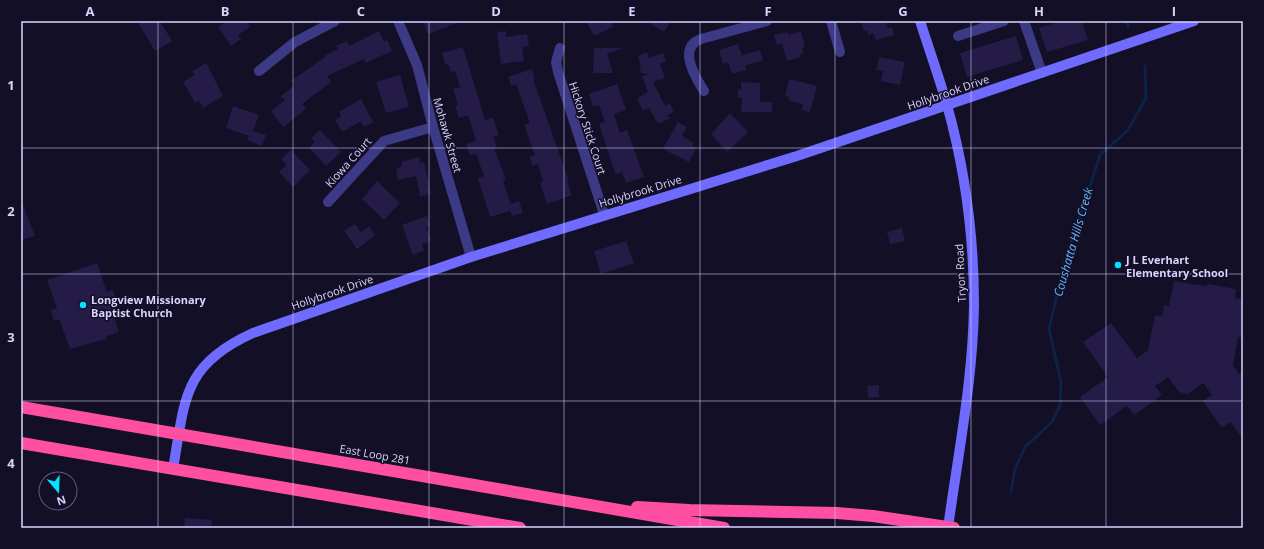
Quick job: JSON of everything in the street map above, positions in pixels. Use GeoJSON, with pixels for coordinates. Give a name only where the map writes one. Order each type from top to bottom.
{"type":"FeatureCollection","features":[{"type":"Feature","properties":{"kind":"highway","name":"East Loop 281"},"geometry":{"type":"LineString","coordinates":[[21,407],[724,528]]}},
{"type":"Feature","properties":{"kind":"highway"},"geometry":{"type":"LineString","coordinates":[[21,443],[520,528]]}},
{"type":"Feature","properties":{"kind":"highway"},"geometry":{"type":"LineString","coordinates":[[598,506],[649,507],[708,511],[837,513],[873,516],[950,528]]}},
{"type":"Feature","properties":{"kind":"street"},"geometry":{"type":"LineString","coordinates":[[260,71],[295,42],[335,21]]}},
{"type":"Feature","properties":{"kind":"street","name":"Mohawk Street"},"geometry":{"type":"LineString","coordinates":[[398,21],[415,60],[433,128],[471,257]]}},
{"type":"Feature","properties":{"kind":"street"},"geometry":{"type":"LineString","coordinates":[[704,92],[694,76],[689,57],[690,48],[693,44],[701,39],[767,21]]}},
{"type":"Feature","properties":{"kind":"street"},"geometry":{"type":"LineString","coordinates":[[831,21],[840,52]]}},
{"type":"Feature","properties":{"kind":"street","name":"Tryon Road"},"geometry":{"type":"LineString","coordinates":[[920,21],[947,105],[959,156],[968,209],[974,305],[967,402],[950,528]]}},
{"type":"Feature","properties":{"kind":"street"},"geometry":{"type":"LineString","coordinates":[[958,36],[1004,21]]}},
{"type":"Feature","properties":{"kind":"street"},"geometry":{"type":"LineString","coordinates":[[1024,21],[1042,73]]}},
{"type":"Feature","properties":{"kind":"street","name":"Hollybrook Drive"},"geometry":{"type":"LineString","coordinates":[[173,469],[179,434],[190,387],[205,365],[230,344],[253,332],[471,257],[604,214],[797,156],[1194,21]]}},
{"type":"Feature","properties":{"kind":"street","name":"Hickory Stick Court"},"geometry":{"type":"LineString","coordinates":[[560,48],[556,62],[558,72],[604,214]]}},
{"type":"Feature","properties":{"kind":"street","name":"Kiowa Court"},"geometry":{"type":"LineString","coordinates":[[328,202],[384,141],[433,128]]}},
{"type":"Feature","properties":{"kind":"building"},"geometry":{"type":"Polygon","coordinates":[[[144,21],[160,21],[172,41],[155,51],[139,24],[144,21]]]}},
{"type":"Feature","properties":{"kind":"building"},"geometry":{"type":"Polygon","coordinates":[[[228,21],[246,21],[250,27],[238,35],[241,39],[231,46],[218,27],[228,21]]]}},
{"type":"Feature","properties":{"kind":"building"},"geometry":{"type":"Polygon","coordinates":[[[423,21],[459,21],[459,22],[428,34],[423,21]]]}},
{"type":"Feature","properties":{"kind":"building"},"geometry":{"type":"Polygon","coordinates":[[[586,21],[611,21],[613,27],[594,36],[586,21]]]}},
{"type":"Feature","properties":{"kind":"building"},"geometry":{"type":"Polygon","coordinates":[[[646,21],[671,21],[664,32],[646,21]]]}},
{"type":"Feature","properties":{"kind":"building"},"geometry":{"type":"Polygon","coordinates":[[[861,21],[886,21],[888,28],[892,27],[894,35],[876,40],[873,33],[868,35],[867,30],[864,31],[861,21]]]}},
{"type":"Feature","properties":{"kind":"building"},"geometry":{"type":"Polygon","coordinates":[[[1062,21],[1082,21],[1088,40],[1047,52],[1039,28],[1062,21]]]}},
{"type":"Feature","properties":{"kind":"building"},"geometry":{"type":"Polygon","coordinates":[[[379,31],[384,42],[387,40],[392,51],[366,63],[364,59],[327,76],[331,82],[302,104],[306,109],[283,127],[271,111],[285,100],[281,96],[295,85],[291,81],[325,57],[324,56],[338,49],[336,46],[347,41],[349,46],[379,31]]]}},
{"type":"Feature","properties":{"kind":"building"},"geometry":{"type":"Polygon","coordinates":[[[506,31],[506,37],[527,34],[529,46],[522,47],[524,61],[501,64],[497,32],[506,31]]]}},
{"type":"Feature","properties":{"kind":"building"},"geometry":{"type":"Polygon","coordinates":[[[801,31],[805,47],[802,48],[803,54],[800,54],[801,57],[787,61],[782,43],[777,45],[774,35],[788,32],[789,35],[801,31]]]}},
{"type":"Feature","properties":{"kind":"building"},"geometry":{"type":"Polygon","coordinates":[[[1016,36],[1023,60],[967,77],[960,53],[1016,36]]]}},
{"type":"Feature","properties":{"kind":"building"},"geometry":{"type":"Polygon","coordinates":[[[738,44],[742,55],[760,50],[763,60],[745,66],[747,70],[732,74],[728,62],[723,64],[719,50],[738,44]]]}},
{"type":"Feature","properties":{"kind":"building"},"geometry":{"type":"Polygon","coordinates":[[[463,47],[485,120],[493,118],[499,135],[493,137],[497,147],[494,148],[506,180],[503,181],[511,204],[519,201],[523,213],[512,216],[510,211],[490,217],[478,178],[484,176],[476,154],[470,155],[466,144],[476,141],[468,115],[459,118],[455,106],[458,105],[453,89],[460,87],[455,71],[451,72],[448,64],[445,65],[442,53],[463,47]]]}},
{"type":"Feature","properties":{"kind":"building"},"geometry":{"type":"Polygon","coordinates":[[[594,48],[622,48],[607,54],[613,73],[593,73],[594,48]]]}},
{"type":"Feature","properties":{"kind":"building"},"geometry":{"type":"Polygon","coordinates":[[[647,52],[649,58],[663,53],[666,61],[660,64],[665,78],[653,82],[665,106],[670,103],[674,112],[666,116],[671,118],[658,124],[649,108],[643,111],[637,98],[648,92],[642,76],[649,74],[641,73],[639,67],[641,66],[638,56],[647,52]]]}},
{"type":"Feature","properties":{"kind":"building"},"geometry":{"type":"Polygon","coordinates":[[[879,57],[905,62],[900,85],[881,81],[883,71],[876,70],[879,57]]]}},
{"type":"Feature","properties":{"kind":"building"},"geometry":{"type":"Polygon","coordinates":[[[206,63],[223,96],[203,108],[199,101],[195,103],[183,82],[195,75],[192,71],[206,63]]]}},
{"type":"Feature","properties":{"kind":"building"},"geometry":{"type":"Polygon","coordinates":[[[532,69],[535,79],[533,79],[569,181],[567,182],[572,195],[547,204],[540,183],[543,181],[538,164],[532,166],[530,157],[535,155],[524,125],[530,123],[516,84],[511,86],[508,77],[532,69]]]}},
{"type":"Feature","properties":{"kind":"building"},"geometry":{"type":"Polygon","coordinates":[[[400,75],[409,107],[386,113],[376,82],[400,75]]]}},
{"type":"Feature","properties":{"kind":"building"},"geometry":{"type":"Polygon","coordinates":[[[789,79],[817,86],[810,112],[802,110],[803,104],[788,100],[789,97],[785,96],[789,79]]]}},
{"type":"Feature","properties":{"kind":"building"},"geometry":{"type":"Polygon","coordinates":[[[741,82],[760,83],[760,102],[772,102],[772,112],[741,112],[742,98],[738,98],[738,90],[741,90],[741,82]]]}},
{"type":"Feature","properties":{"kind":"building"},"geometry":{"type":"Polygon","coordinates":[[[617,84],[626,110],[614,114],[620,133],[627,130],[644,177],[626,183],[622,172],[616,174],[599,124],[605,122],[599,105],[593,107],[589,94],[617,84]]]}},
{"type":"Feature","properties":{"kind":"building"},"geometry":{"type":"Polygon","coordinates":[[[361,99],[373,122],[364,127],[361,121],[342,132],[335,120],[341,116],[339,112],[361,99]]]}},
{"type":"Feature","properties":{"kind":"building"},"geometry":{"type":"Polygon","coordinates":[[[233,106],[259,115],[253,131],[266,135],[262,146],[247,140],[249,136],[226,128],[233,106]]]}},
{"type":"Feature","properties":{"kind":"building"},"geometry":{"type":"Polygon","coordinates":[[[730,113],[748,132],[727,152],[711,134],[730,113]]]}},
{"type":"Feature","properties":{"kind":"building"},"geometry":{"type":"Polygon","coordinates":[[[678,122],[687,127],[682,136],[694,143],[692,146],[696,148],[689,162],[663,149],[678,122]]]}},
{"type":"Feature","properties":{"kind":"building"},"geometry":{"type":"Polygon","coordinates":[[[320,130],[341,152],[326,166],[309,148],[315,142],[311,138],[320,130]]]}},
{"type":"Feature","properties":{"kind":"building"},"geometry":{"type":"Polygon","coordinates":[[[291,150],[310,170],[293,187],[279,172],[287,165],[281,159],[291,150]]]}},
{"type":"Feature","properties":{"kind":"building"},"geometry":{"type":"Polygon","coordinates":[[[419,157],[420,163],[424,162],[431,194],[420,196],[416,176],[398,180],[396,169],[402,166],[401,162],[419,157]]]}},
{"type":"Feature","properties":{"kind":"building"},"geometry":{"type":"Polygon","coordinates":[[[377,181],[400,203],[384,220],[362,199],[377,181]]]}},
{"type":"Feature","properties":{"kind":"building"},"geometry":{"type":"Polygon","coordinates":[[[21,200],[35,236],[21,240],[21,200]]]}},
{"type":"Feature","properties":{"kind":"building"},"geometry":{"type":"Polygon","coordinates":[[[427,216],[430,226],[426,227],[431,241],[422,244],[424,250],[413,255],[402,225],[427,216]]]}},
{"type":"Feature","properties":{"kind":"building"},"geometry":{"type":"Polygon","coordinates":[[[355,224],[361,232],[369,226],[375,235],[357,249],[344,231],[355,224]]]}},
{"type":"Feature","properties":{"kind":"building"},"geometry":{"type":"Polygon","coordinates":[[[902,228],[905,241],[890,244],[887,232],[902,228]]]}},
{"type":"Feature","properties":{"kind":"building"},"geometry":{"type":"Polygon","coordinates":[[[626,241],[634,263],[601,274],[594,251],[626,241]]]}},
{"type":"Feature","properties":{"kind":"building","name":"Longview Missionary Baptist Church"},"geometry":{"type":"Polygon","coordinates":[[[97,263],[107,292],[113,290],[116,299],[109,302],[119,332],[106,336],[106,339],[70,349],[59,319],[54,321],[51,310],[57,308],[47,280],[97,263]]]}},
{"type":"Feature","properties":{"kind":"building"},"geometry":{"type":"Polygon","coordinates":[[[1174,281],[1207,286],[1207,284],[1236,289],[1235,298],[1243,299],[1243,338],[1238,337],[1233,365],[1239,374],[1243,371],[1243,439],[1231,422],[1222,428],[1203,401],[1212,395],[1203,383],[1188,394],[1179,392],[1168,377],[1155,386],[1162,395],[1134,415],[1127,406],[1100,425],[1080,397],[1108,377],[1083,342],[1111,323],[1137,358],[1148,350],[1155,315],[1162,316],[1164,305],[1169,306],[1174,281]]]}},
{"type":"Feature","properties":{"kind":"building"},"geometry":{"type":"Polygon","coordinates":[[[879,385],[879,397],[868,398],[867,386],[879,385]]]}},
{"type":"Feature","properties":{"kind":"building"},"geometry":{"type":"Polygon","coordinates":[[[185,518],[212,520],[211,528],[184,528],[185,518]]]}},
{"type":"Feature","properties":{"kind":"waterway","name":"Coushatta Hills Creek"},"geometry":{"type":"LineString","coordinates":[[1127,21],[1128,27]]}},
{"type":"Feature","properties":{"kind":"waterway","name":"Coushatta Hills Creek"},"geometry":{"type":"LineString","coordinates":[[1011,492],[1015,469],[1025,447],[1052,422],[1060,405],[1061,382],[1049,329],[1065,261],[1100,155],[1128,130],[1146,98],[1145,66]]}},
{"type":"Feature","properties":{"kind":"place","name":"J L Everhart Elementary School"},"geometry":{"type":"Point","coordinates":[1118,265]}},
{"type":"Feature","properties":{"kind":"place","name":"Longview Missionary Baptist Church"},"geometry":{"type":"Point","coordinates":[83,305]}}]}
